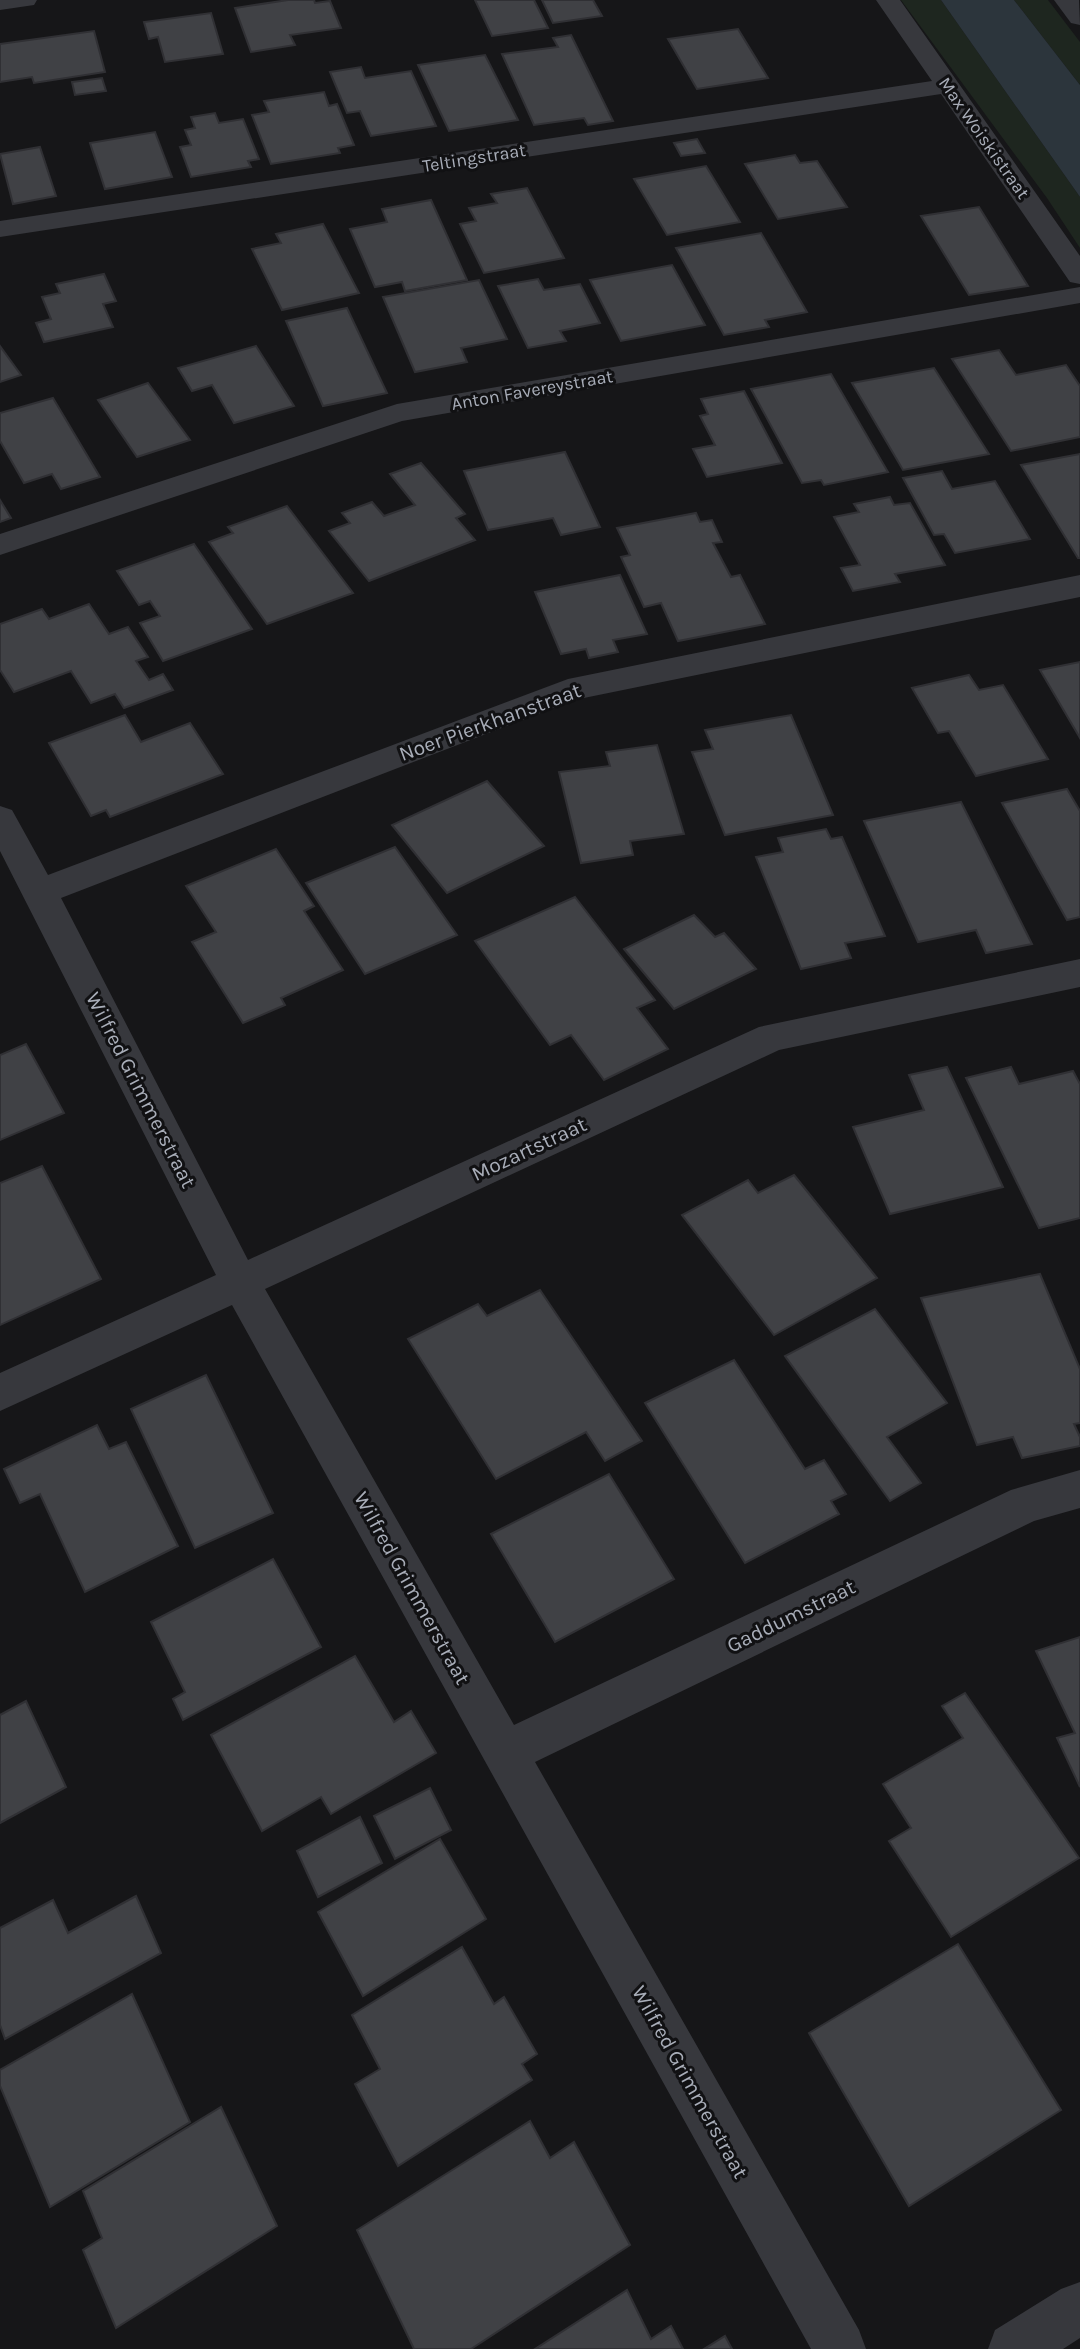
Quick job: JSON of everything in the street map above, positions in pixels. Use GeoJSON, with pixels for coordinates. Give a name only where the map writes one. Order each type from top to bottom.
{"type":"FeatureCollection","features":[{"type":"Feature","properties":{"kind":"street"},"geometry":{"type":"LineString","coordinates":[[0,3],[26,0]]}},
{"type":"Feature","properties":{"kind":"street","name":"Max Woiskistraat"},"geometry":{"type":"LineString","coordinates":[[888,0],[1080,276]]}},
{"type":"Feature","properties":{"kind":"street"},"geometry":{"type":"LineString","coordinates":[[1066,0],[1080,18]]}},
{"type":"Feature","properties":{"kind":"street","name":"Teltingstraat"},"geometry":{"type":"LineString","coordinates":[[0,229],[947,86]]}},
{"type":"Feature","properties":{"kind":"street","name":"Anton Favereystraat"},"geometry":{"type":"LineString","coordinates":[[0,545],[397,413],[1080,295]]}},
{"type":"Feature","properties":{"kind":"street","name":"Noer Pierkhanstraat"},"geometry":{"type":"LineString","coordinates":[[40,892],[568,690],[1080,586]]}},
{"type":"Feature","properties":{"kind":"street","name":"Wilfred Grimmerstraat"},"geometry":{"type":"LineString","coordinates":[[0,819],[239,1281],[840,2349]]}},
{"type":"Feature","properties":{"kind":"street","name":"Mozartstraat"},"geometry":{"type":"LineString","coordinates":[[0,1393],[772,1037],[1080,973]]}},
{"type":"Feature","properties":{"kind":"street","name":"Gaddumstraat"},"geometry":{"type":"LineString","coordinates":[[505,1753],[1026,1504],[1080,1489]]}},
{"type":"Feature","properties":{"kind":"street"},"geometry":{"type":"LineString","coordinates":[[1014,2349],[1080,2308]]}},
{"type":"Feature","properties":{"kind":"shaded area"},"geometry":{"type":"Polygon","coordinates":[[[901,0],[941,0],[1080,197],[1080,248],[1047,198],[901,0]]]}},
{"type":"Feature","properties":{"kind":"shaded area"},"geometry":{"type":"Polygon","coordinates":[[[941,0],[1014,0],[1080,85],[1080,197],[941,0]]]}},
{"type":"Feature","properties":{"kind":"shaded area"},"geometry":{"type":"Polygon","coordinates":[[[1014,0],[1048,0],[1080,42],[1080,85],[1014,0]]]}},
{"type":"Feature","properties":{"kind":"building"},"geometry":{"type":"Polygon","coordinates":[[[288,0],[314,0],[315,3],[330,1],[341,28],[290,35],[295,45],[251,52],[235,8],[288,0]]]}},
{"type":"Feature","properties":{"kind":"building"},"geometry":{"type":"Polygon","coordinates":[[[475,0],[534,0],[548,28],[492,36],[475,0]]]}},
{"type":"Feature","properties":{"kind":"building"},"geometry":{"type":"Polygon","coordinates":[[[542,0],[593,0],[602,16],[553,23],[542,0]]]}},
{"type":"Feature","properties":{"kind":"building"},"geometry":{"type":"Polygon","coordinates":[[[211,13],[223,54],[165,62],[158,37],[149,39],[144,22],[211,13]]]}},
{"type":"Feature","properties":{"kind":"building"},"geometry":{"type":"Polygon","coordinates":[[[738,29],[768,78],[697,89],[668,39],[738,29]]]}},
{"type":"Feature","properties":{"kind":"building"},"geometry":{"type":"Polygon","coordinates":[[[94,31],[105,72],[34,83],[32,77],[0,82],[0,44],[94,31]]]}},
{"type":"Feature","properties":{"kind":"building"},"geometry":{"type":"Polygon","coordinates":[[[571,35],[613,121],[588,125],[584,118],[534,125],[502,54],[558,47],[553,38],[571,35]]]}},
{"type":"Feature","properties":{"kind":"building"},"geometry":{"type":"Polygon","coordinates":[[[485,55],[518,120],[449,131],[418,65],[485,55]]]}},
{"type":"Feature","properties":{"kind":"building"},"geometry":{"type":"Polygon","coordinates":[[[361,67],[365,78],[411,71],[436,126],[371,136],[360,111],[347,113],[330,72],[361,67]]]}},
{"type":"Feature","properties":{"kind":"building"},"geometry":{"type":"Polygon","coordinates":[[[102,78],[106,91],[75,95],[72,82],[102,78]]]}},
{"type":"Feature","properties":{"kind":"building"},"geometry":{"type":"Polygon","coordinates":[[[324,92],[329,106],[337,104],[354,145],[338,148],[340,153],[271,164],[252,115],[269,112],[264,101],[324,92]]]}},
{"type":"Feature","properties":{"kind":"building"},"geometry":{"type":"Polygon","coordinates":[[[215,113],[219,123],[243,119],[259,159],[248,161],[251,167],[191,177],[180,147],[191,145],[185,130],[195,128],[191,117],[215,113]]]}},
{"type":"Feature","properties":{"kind":"building"},"geometry":{"type":"Polygon","coordinates":[[[155,132],[172,177],[105,189],[90,143],[155,132]]]}},
{"type":"Feature","properties":{"kind":"building"},"geometry":{"type":"Polygon","coordinates":[[[697,139],[705,153],[681,156],[674,143],[697,139]]]}},
{"type":"Feature","properties":{"kind":"building"},"geometry":{"type":"Polygon","coordinates":[[[40,147],[56,196],[13,204],[0,154],[40,147]]]}},
{"type":"Feature","properties":{"kind":"building"},"geometry":{"type":"Polygon","coordinates":[[[795,155],[800,163],[817,161],[847,207],[778,219],[745,164],[795,155]]]}},
{"type":"Feature","properties":{"kind":"building"},"geometry":{"type":"Polygon","coordinates":[[[706,166],[740,222],[667,235],[634,179],[706,166]]]}},
{"type":"Feature","properties":{"kind":"building"},"geometry":{"type":"Polygon","coordinates":[[[527,188],[564,258],[484,273],[460,224],[476,221],[469,208],[497,203],[491,194],[527,188]]]}},
{"type":"Feature","properties":{"kind":"building"},"geometry":{"type":"Polygon","coordinates":[[[431,200],[467,280],[405,291],[402,282],[375,287],[350,229],[387,222],[382,209],[431,200]]]}},
{"type":"Feature","properties":{"kind":"building"},"geometry":{"type":"Polygon","coordinates":[[[979,207],[1028,286],[969,295],[921,216],[979,207]]]}},
{"type":"Feature","properties":{"kind":"building"},"geometry":{"type":"Polygon","coordinates":[[[323,224],[359,293],[282,310],[252,249],[281,243],[276,234],[323,224]]]}},
{"type":"Feature","properties":{"kind":"building"},"geometry":{"type":"Polygon","coordinates":[[[761,233],[807,312],[765,320],[769,327],[724,335],[676,248],[761,233]]]}},
{"type":"Feature","properties":{"kind":"building"},"geometry":{"type":"Polygon","coordinates":[[[672,265],[705,325],[621,341],[590,280],[672,265]]]}},
{"type":"Feature","properties":{"kind":"building"},"geometry":{"type":"Polygon","coordinates":[[[104,274],[116,301],[103,304],[113,327],[44,342],[36,323],[51,319],[42,297],[60,293],[56,284],[104,274]]]}},
{"type":"Feature","properties":{"kind":"building"},"geometry":{"type":"Polygon","coordinates":[[[538,279],[544,290],[580,284],[600,323],[560,331],[566,341],[528,348],[498,286],[538,279]]]}},
{"type":"Feature","properties":{"kind":"building"},"geometry":{"type":"Polygon","coordinates":[[[479,280],[507,339],[461,348],[467,362],[415,372],[383,297],[479,280]]]}},
{"type":"Feature","properties":{"kind":"building"},"geometry":{"type":"Polygon","coordinates":[[[347,308],[387,393],[323,406],[286,321],[347,308]]]}},
{"type":"Feature","properties":{"kind":"building"},"geometry":{"type":"Polygon","coordinates":[[[0,346],[21,375],[0,382],[0,346]]]}},
{"type":"Feature","properties":{"kind":"building"},"geometry":{"type":"Polygon","coordinates":[[[256,346],[294,406],[234,423],[212,385],[192,391],[178,368],[256,346]]]}},
{"type":"Feature","properties":{"kind":"building"},"geometry":{"type":"Polygon","coordinates":[[[999,350],[1016,375],[1066,365],[1080,386],[1080,437],[1011,451],[952,359],[999,350]]]}},
{"type":"Feature","properties":{"kind":"building"},"geometry":{"type":"Polygon","coordinates":[[[934,368],[989,454],[903,470],[852,383],[934,368]]]}},
{"type":"Feature","properties":{"kind":"building"},"geometry":{"type":"Polygon","coordinates":[[[831,374],[888,472],[824,485],[821,480],[802,483],[751,389],[831,374]]]}},
{"type":"Feature","properties":{"kind":"building"},"geometry":{"type":"Polygon","coordinates":[[[148,383],[190,440],[137,457],[98,400],[148,383]]]}},
{"type":"Feature","properties":{"kind":"building"},"geometry":{"type":"Polygon","coordinates":[[[744,391],[782,463],[707,477],[693,449],[715,445],[700,416],[708,414],[701,399],[744,391]]]}},
{"type":"Feature","properties":{"kind":"building"},"geometry":{"type":"Polygon","coordinates":[[[53,398],[100,477],[61,489],[52,474],[24,483],[0,441],[0,413],[53,398]]]}},
{"type":"Feature","properties":{"kind":"building"},"geometry":{"type":"Polygon","coordinates":[[[565,452],[600,527],[561,535],[553,518],[488,530],[464,471],[565,452]]]}},
{"type":"Feature","properties":{"kind":"building"},"geometry":{"type":"Polygon","coordinates":[[[1080,454],[1080,558],[1078,558],[1021,465],[1080,454]]]}},
{"type":"Feature","properties":{"kind":"building"},"geometry":{"type":"Polygon","coordinates":[[[421,463],[465,514],[456,518],[475,540],[369,581],[329,531],[350,523],[342,513],[372,502],[384,516],[415,505],[390,474],[421,463]]]}},
{"type":"Feature","properties":{"kind":"building"},"geometry":{"type":"Polygon","coordinates":[[[942,471],[952,489],[995,481],[1030,539],[955,553],[944,534],[934,535],[903,478],[942,471]]]}},
{"type":"Feature","properties":{"kind":"building"},"geometry":{"type":"Polygon","coordinates":[[[890,497],[894,505],[910,503],[945,565],[895,574],[900,582],[853,591],[841,568],[860,565],[834,517],[859,512],[854,504],[890,497]]]}},
{"type":"Feature","properties":{"kind":"building"},"geometry":{"type":"Polygon","coordinates":[[[0,500],[11,518],[0,522],[0,500]]]}},
{"type":"Feature","properties":{"kind":"building"},"geometry":{"type":"Polygon","coordinates":[[[287,506],[353,593],[267,624],[209,542],[233,533],[228,527],[287,506]]]}},
{"type":"Feature","properties":{"kind":"building"},"geometry":{"type":"Polygon","coordinates":[[[696,513],[700,522],[712,520],[722,542],[713,543],[731,577],[740,575],[765,624],[678,641],[661,603],[644,607],[621,557],[630,555],[617,528],[696,513]]]}},
{"type":"Feature","properties":{"kind":"building"},"geometry":{"type":"Polygon","coordinates":[[[194,544],[252,629],[163,661],[140,623],[160,616],[150,601],[139,605],[117,571],[194,544]]]}},
{"type":"Feature","properties":{"kind":"building"},"geometry":{"type":"Polygon","coordinates":[[[620,575],[647,634],[613,640],[618,652],[589,658],[586,649],[561,654],[535,592],[620,575]]]}},
{"type":"Feature","properties":{"kind":"building"},"geometry":{"type":"Polygon","coordinates":[[[89,604],[109,634],[128,627],[148,657],[136,661],[149,680],[163,674],[173,690],[124,708],[115,694],[91,703],[71,671],[14,692],[0,670],[0,624],[42,609],[49,619],[89,604]]]}},
{"type":"Feature","properties":{"kind":"building"},"geometry":{"type":"Polygon","coordinates":[[[1080,662],[1080,738],[1040,670],[1080,662]]]}},
{"type":"Feature","properties":{"kind":"building"},"geometry":{"type":"Polygon","coordinates":[[[969,675],[979,690],[1003,685],[1048,759],[976,776],[949,731],[938,733],[912,688],[969,675]]]}},
{"type":"Feature","properties":{"kind":"building"},"geometry":{"type":"Polygon","coordinates":[[[125,715],[141,742],[190,723],[223,774],[110,817],[106,810],[91,816],[49,743],[125,715]]]}},
{"type":"Feature","properties":{"kind":"building"},"geometry":{"type":"Polygon","coordinates":[[[791,715],[833,815],[725,835],[692,752],[713,749],[705,730],[791,715]]]}},
{"type":"Feature","properties":{"kind":"building"},"geometry":{"type":"Polygon","coordinates":[[[657,745],[684,834],[630,841],[633,855],[581,863],[559,772],[610,766],[606,752],[657,745]]]}},
{"type":"Feature","properties":{"kind":"building"},"geometry":{"type":"Polygon","coordinates":[[[487,781],[544,846],[447,893],[392,825],[487,781]]]}},
{"type":"Feature","properties":{"kind":"building"},"geometry":{"type":"Polygon","coordinates":[[[1067,789],[1080,811],[1080,917],[1067,920],[1002,803],[1067,789]]]}},
{"type":"Feature","properties":{"kind":"building"},"geometry":{"type":"Polygon","coordinates":[[[961,802],[1032,944],[986,953],[976,930],[918,942],[864,821],[961,802]]]}},
{"type":"Feature","properties":{"kind":"building"},"geometry":{"type":"Polygon","coordinates":[[[826,829],[831,839],[842,837],[885,936],[845,943],[851,958],[801,969],[756,857],[783,852],[778,838],[826,829]]]}},
{"type":"Feature","properties":{"kind":"building"},"geometry":{"type":"Polygon","coordinates":[[[395,847],[457,935],[365,974],[306,883],[395,847]]]}},
{"type":"Feature","properties":{"kind":"building"},"geometry":{"type":"Polygon","coordinates":[[[276,849],[314,906],[304,911],[343,970],[281,998],[285,1005],[243,1023],[192,942],[216,932],[186,886],[276,849]]]}},
{"type":"Feature","properties":{"kind":"building"},"geometry":{"type":"Polygon","coordinates":[[[575,897],[655,1000],[637,1008],[668,1049],[604,1080],[571,1035],[550,1045],[475,941],[575,897]]]}},
{"type":"Feature","properties":{"kind":"building"},"geometry":{"type":"Polygon","coordinates":[[[694,915],[715,937],[724,933],[756,969],[674,1009],[624,949],[694,915]]]}},
{"type":"Feature","properties":{"kind":"building"},"geometry":{"type":"Polygon","coordinates":[[[26,1044],[64,1113],[0,1140],[0,1055],[26,1044]]]}},
{"type":"Feature","properties":{"kind":"building"},"geometry":{"type":"Polygon","coordinates":[[[947,1067],[1003,1187],[890,1214],[853,1127],[924,1110],[909,1075],[947,1067]]]}},
{"type":"Feature","properties":{"kind":"building"},"geometry":{"type":"Polygon","coordinates":[[[1011,1067],[1019,1084],[1073,1071],[1080,1084],[1080,1218],[1039,1228],[966,1078],[1011,1067]]]}},
{"type":"Feature","properties":{"kind":"building"},"geometry":{"type":"Polygon","coordinates":[[[42,1166],[101,1279],[0,1325],[0,1183],[42,1166]]]}},
{"type":"Feature","properties":{"kind":"building"},"geometry":{"type":"Polygon","coordinates":[[[794,1175],[877,1278],[774,1335],[682,1215],[748,1180],[758,1193],[794,1175]]]}},
{"type":"Feature","properties":{"kind":"building"},"geometry":{"type":"Polygon","coordinates":[[[1040,1274],[1080,1369],[1080,1423],[1074,1424],[1080,1437],[1080,1446],[1022,1458],[1013,1437],[977,1445],[921,1298],[1040,1274]]]}},
{"type":"Feature","properties":{"kind":"building"},"geometry":{"type":"Polygon","coordinates":[[[540,1290],[642,1441],[605,1461],[586,1432],[496,1479],[408,1339],[478,1304],[487,1316],[540,1290]]]}},
{"type":"Feature","properties":{"kind":"building"},"geometry":{"type":"Polygon","coordinates":[[[875,1309],[947,1403],[887,1437],[921,1483],[890,1501],[785,1356],[875,1309]]]}},
{"type":"Feature","properties":{"kind":"building"},"geometry":{"type":"Polygon","coordinates":[[[734,1360],[805,1469],[824,1460],[846,1494],[831,1501],[839,1514],[745,1563],[645,1403],[734,1360]]]}},
{"type":"Feature","properties":{"kind":"building"},"geometry":{"type":"Polygon","coordinates":[[[206,1375],[273,1513],[195,1548],[131,1409],[206,1375]]]}},
{"type":"Feature","properties":{"kind":"building"},"geometry":{"type":"Polygon","coordinates":[[[97,1425],[109,1449],[126,1442],[178,1546],[85,1592],[40,1494],[20,1503],[4,1469],[97,1425]]]}},
{"type":"Feature","properties":{"kind":"building"},"geometry":{"type":"Polygon","coordinates":[[[609,1474],[674,1579],[555,1642],[491,1534],[609,1474]]]}},
{"type":"Feature","properties":{"kind":"building"},"geometry":{"type":"Polygon","coordinates":[[[273,1559],[321,1647],[183,1720],[173,1699],[185,1692],[151,1622],[273,1559]]]}},
{"type":"Feature","properties":{"kind":"building"},"geometry":{"type":"Polygon","coordinates":[[[1080,1637],[1080,1787],[1057,1738],[1075,1733],[1036,1651],[1080,1637]]]}},
{"type":"Feature","properties":{"kind":"building"},"geometry":{"type":"Polygon","coordinates":[[[355,1656],[394,1722],[411,1711],[436,1753],[331,1814],[321,1797],[262,1831],[211,1735],[355,1656]]]}},
{"type":"Feature","properties":{"kind":"building"},"geometry":{"type":"Polygon","coordinates":[[[965,1693],[1079,1858],[951,1937],[889,1841],[911,1828],[883,1784],[963,1738],[942,1706],[965,1693]]]}},
{"type":"Feature","properties":{"kind":"building"},"geometry":{"type":"Polygon","coordinates":[[[26,1701],[66,1787],[0,1823],[0,1715],[26,1701]]]}},
{"type":"Feature","properties":{"kind":"building"},"geometry":{"type":"Polygon","coordinates":[[[430,1788],[451,1830],[395,1859],[374,1816],[430,1788]]]}},
{"type":"Feature","properties":{"kind":"building"},"geometry":{"type":"Polygon","coordinates":[[[360,1817],[382,1863],[318,1897],[297,1851],[360,1817]]]}},
{"type":"Feature","properties":{"kind":"building"},"geometry":{"type":"Polygon","coordinates":[[[440,1839],[486,1919],[363,1996],[318,1912],[440,1839]]]}},
{"type":"Feature","properties":{"kind":"building"},"geometry":{"type":"Polygon","coordinates":[[[136,1896],[161,1953],[5,2039],[0,2025],[0,1928],[53,1900],[68,1933],[136,1896]]]}},
{"type":"Feature","properties":{"kind":"building"},"geometry":{"type":"Polygon","coordinates":[[[958,1944],[1061,2110],[909,2206],[809,2033],[958,1944]]]}},
{"type":"Feature","properties":{"kind":"building"},"geometry":{"type":"Polygon","coordinates":[[[462,1947],[494,2004],[504,1997],[537,2054],[522,2064],[532,2080],[398,2166],[355,2084],[380,2069],[352,2015],[462,1947]]]}},
{"type":"Feature","properties":{"kind":"building"},"geometry":{"type":"Polygon","coordinates":[[[132,1994],[190,2122],[50,2207],[0,2086],[0,2070],[132,1994]]]}},
{"type":"Feature","properties":{"kind":"building"},"geometry":{"type":"Polygon","coordinates":[[[221,2107],[277,2226],[116,2328],[83,2250],[102,2238],[83,2191],[221,2107]]]}},
{"type":"Feature","properties":{"kind":"building"},"geometry":{"type":"Polygon","coordinates":[[[530,2121],[550,2158],[574,2142],[630,2245],[471,2349],[414,2349],[357,2230],[530,2121]]]}},
{"type":"Feature","properties":{"kind":"building"},"geometry":{"type":"Polygon","coordinates":[[[627,2290],[651,2339],[671,2326],[683,2349],[535,2349],[627,2290]]]}},
{"type":"Feature","properties":{"kind":"building"},"geometry":{"type":"Polygon","coordinates":[[[725,2336],[732,2349],[704,2349],[725,2336]]]}}]}
